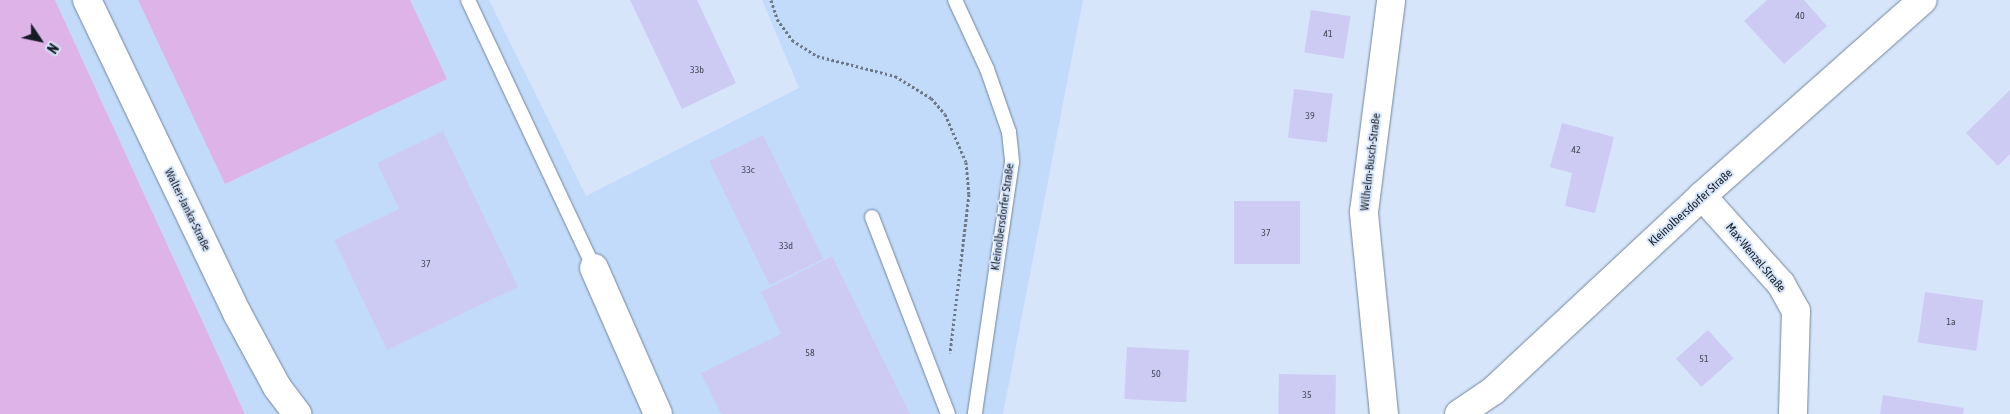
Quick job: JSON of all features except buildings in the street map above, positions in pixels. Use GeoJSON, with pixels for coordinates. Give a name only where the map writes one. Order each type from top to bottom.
{"type":"FeatureCollection","features":[{"type":"Feature","properties":{"kind":"street","name":"Walter-Janka-Straße"},"geometry":{"type":"LineString","coordinates":[[88,0],[237,313],[277,387],[297,414]]}},
{"type":"Feature","properties":{"kind":"street","name":"Wilhelm-Busch-Straße"},"geometry":{"type":"LineString","coordinates":[[1384,414],[1364,212],[1391,0]]}},
{"type":"Feature","properties":{"kind":"street","name":"Kleinolbersdorfer Straße"},"geometry":{"type":"LineString","coordinates":[[1459,414],[1493,391],[1702,196],[1924,0]]}},
{"type":"Feature","properties":{"kind":"street","name":"Max-Wenzel-Straße"},"geometry":{"type":"LineString","coordinates":[[1702,196],[1781,284],[1796,311],[1793,414]]}},
{"type":"Feature","properties":{"kind":"street"},"geometry":{"type":"LineString","coordinates":[[594,268],[658,414]]}},
{"type":"Feature","properties":{"kind":"lane"},"geometry":{"type":"LineString","coordinates":[[468,0],[594,268]]}},
{"type":"Feature","properties":{"kind":"lane","name":"Kleinolbersdorfer Straße"},"geometry":{"type":"LineString","coordinates":[[955,0],[987,69],[1009,132],[1012,162],[975,414]]}},
{"type":"Feature","properties":{"kind":"lane"},"geometry":{"type":"LineString","coordinates":[[872,217],[945,408]]}},
{"type":"Feature","properties":{"kind":"path"},"geometry":{"type":"LineString","coordinates":[[770,0],[777,20],[792,40],[817,56],[895,76],[931,98],[945,114],[954,132],[966,162],[969,194],[964,256],[945,408]]}},
{"type":"Feature","properties":{"kind":"shaded area"},"geometry":{"type":"Polygon","coordinates":[[[0,0],[55,0],[245,414],[0,414],[0,0]]]}},
{"type":"Feature","properties":{"kind":"shaded area"},"geometry":{"type":"Polygon","coordinates":[[[55,0],[489,0],[586,196],[799,88],[762,0],[1083,0],[1003,414],[245,414],[55,0]]]}},
{"type":"Feature","properties":{"kind":"shaded area"},"geometry":{"type":"Polygon","coordinates":[[[138,0],[410,0],[447,79],[225,184],[138,0]]]}}]}
